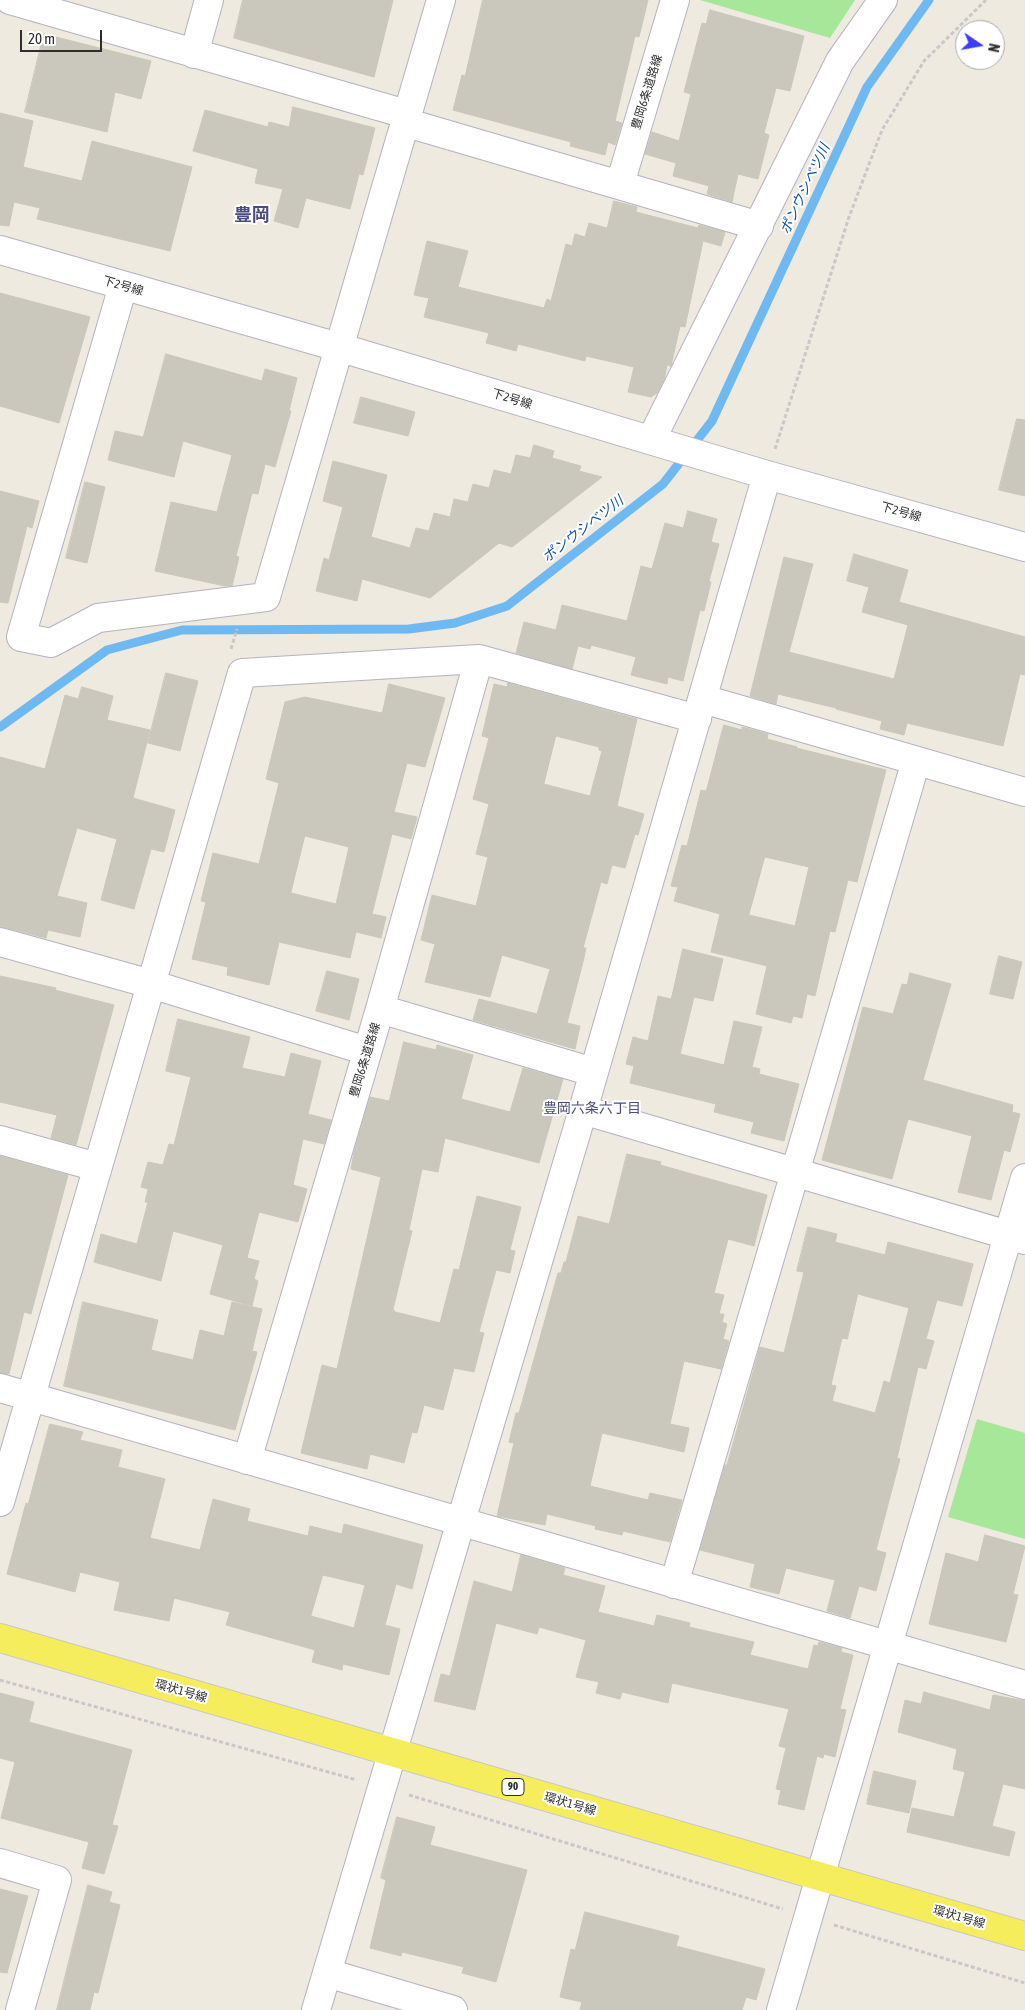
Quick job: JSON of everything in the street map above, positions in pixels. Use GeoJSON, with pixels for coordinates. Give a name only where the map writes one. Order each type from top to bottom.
{"type":"FeatureCollection","features":[{"type":"Feature","properties":{"kind":"main road","name":"環状1号線"},"geometry":{"type":"LineString","coordinates":[[0,1638],[1025,1936]]}},
{"type":"Feature","properties":{"kind":"street"},"geometry":{"type":"LineString","coordinates":[[10,0],[759,226]]}},
{"type":"Feature","properties":{"kind":"street"},"geometry":{"type":"LineString","coordinates":[[194,54],[209,0]]}},
{"type":"Feature","properties":{"kind":"street"},"geometry":{"type":"LineString","coordinates":[[123,286],[21,637],[51,643],[98,618],[266,597],[441,0]]}},
{"type":"Feature","properties":{"kind":"street","name":"豊岡6条道路線"},"geometry":{"type":"LineString","coordinates":[[620,184],[675,0]]}},
{"type":"Feature","properties":{"kind":"street"},"geometry":{"type":"LineString","coordinates":[[660,443],[759,226],[840,61],[883,0]]}},
{"type":"Feature","properties":{"kind":"street","name":"下2号線"},"geometry":{"type":"LineString","coordinates":[[0,250],[710,456],[767,475],[1025,547]]}},
{"type":"Feature","properties":{"kind":"street"},"geometry":{"type":"LineString","coordinates":[[316,2010],[700,709],[767,475]]}},
{"type":"Feature","properties":{"kind":"street"},"geometry":{"type":"LineString","coordinates":[[0,1502],[242,673],[480,659],[916,761],[1025,792]]}},
{"type":"Feature","properties":{"kind":"street","name":"豊岡6条道路線"},"geometry":{"type":"LineString","coordinates":[[247,1460],[380,1009],[480,659]]}},
{"type":"Feature","properties":{"kind":"street"},"geometry":{"type":"LineString","coordinates":[[674,1584],[916,761]]}},
{"type":"Feature","properties":{"kind":"street"},"geometry":{"type":"LineString","coordinates":[[0,942],[151,984],[367,1051]]}},
{"type":"Feature","properties":{"kind":"street"},"geometry":{"type":"LineString","coordinates":[[380,1009],[593,1072]]}},
{"type":"Feature","properties":{"kind":"street"},"geometry":{"type":"LineString","coordinates":[[582,1110],[1016,1238]]}},
{"type":"Feature","properties":{"kind":"street"},"geometry":{"type":"LineString","coordinates":[[0,1140],[98,1167]]}},
{"type":"Feature","properties":{"kind":"street"},"geometry":{"type":"LineString","coordinates":[[781,2010],[888,1646],[1016,1238],[1025,1178]]}},
{"type":"Feature","properties":{"kind":"street"},"geometry":{"type":"LineString","coordinates":[[0,1388],[1025,1685]]}},
{"type":"Feature","properties":{"kind":"street"},"geometry":{"type":"LineString","coordinates":[[0,1863],[57,1880],[20,2010]]}},
{"type":"Feature","properties":{"kind":"street"},"geometry":{"type":"LineString","coordinates":[[327,1973],[453,2010]]}},
{"type":"Feature","properties":{"kind":"path"},"geometry":{"type":"LineString","coordinates":[[767,475],[849,217],[882,130],[924,61],[986,0]]}},
{"type":"Feature","properties":{"kind":"path"},"geometry":{"type":"LineString","coordinates":[[229,654],[240,620]]}},
{"type":"Feature","properties":{"kind":"path"},"geometry":{"type":"LineString","coordinates":[[0,1680],[383,1787],[1025,1983]]}},
{"type":"Feature","properties":{"kind":"green space"},"geometry":{"type":"Polygon","coordinates":[[[700,0],[855,0],[830,38],[700,0]]]}},
{"type":"Feature","properties":{"kind":"green space"},"geometry":{"type":"Polygon","coordinates":[[[977,1419],[1025,1433],[1025,1539],[948,1517],[977,1419]]]}},
{"type":"Feature","properties":{"kind":"building"},"geometry":{"type":"Polygon","coordinates":[[[243,0],[393,0],[374,77],[234,38],[243,0]]]}},
{"type":"Feature","properties":{"kind":"building"},"geometry":{"type":"Polygon","coordinates":[[[483,0],[648,0],[639,37],[635,36],[615,121],[622,123],[615,145],[608,142],[605,155],[570,146],[571,142],[453,110],[462,75],[465,76],[483,0]]]}},
{"type":"Feature","properties":{"kind":"building"},"geometry":{"type":"Polygon","coordinates":[[[710,10],[804,36],[790,91],[776,88],[764,133],[769,135],[758,179],[738,174],[732,202],[707,194],[709,186],[673,176],[676,163],[645,154],[652,132],[679,141],[691,94],[684,92],[702,23],[706,24],[710,10]]]}},
{"type":"Feature","properties":{"kind":"building"},"geometry":{"type":"Polygon","coordinates":[[[44,34],[151,61],[141,99],[115,92],[107,132],[25,112],[44,34]]]}},
{"type":"Feature","properties":{"kind":"building"},"geometry":{"type":"Polygon","coordinates":[[[293,107],[375,128],[363,175],[359,174],[350,209],[306,198],[298,228],[274,221],[283,189],[255,183],[258,169],[193,151],[205,110],[268,127],[269,122],[289,127],[293,107]]]}},
{"type":"Feature","properties":{"kind":"building"},"geometry":{"type":"Polygon","coordinates":[[[0,113],[33,121],[23,167],[82,181],[92,141],[192,167],[170,251],[37,219],[40,208],[14,202],[9,226],[0,225],[0,113]]]}},
{"type":"Feature","properties":{"kind":"building"},"geometry":{"type":"Polygon","coordinates":[[[614,201],[637,207],[636,212],[698,228],[699,225],[725,232],[721,246],[703,241],[685,327],[680,326],[671,366],[667,365],[664,380],[657,393],[651,397],[628,392],[634,367],[586,356],[585,361],[518,344],[516,351],[486,343],[489,333],[424,317],[429,298],[414,295],[427,241],[468,251],[458,287],[544,308],[547,299],[551,301],[566,244],[572,246],[575,234],[585,237],[589,223],[607,228],[614,201]]]}},
{"type":"Feature","properties":{"kind":"building"},"geometry":{"type":"Polygon","coordinates":[[[0,293],[90,317],[59,423],[0,406],[0,293]]]}},
{"type":"Feature","properties":{"kind":"building"},"geometry":{"type":"Polygon","coordinates":[[[166,354],[262,381],[265,369],[297,378],[289,411],[291,411],[275,467],[265,464],[258,494],[252,493],[236,556],[239,557],[232,586],[155,571],[171,502],[217,512],[232,455],[183,441],[174,477],[108,460],[115,431],[143,437],[166,354]]]}},
{"type":"Feature","properties":{"kind":"building"},"geometry":{"type":"Polygon","coordinates":[[[361,397],[415,412],[408,436],[354,423],[361,397]]]}},
{"type":"Feature","properties":{"kind":"building"},"geometry":{"type":"Polygon","coordinates":[[[1017,419],[1025,420],[1025,496],[999,490],[1017,419]]]}},
{"type":"Feature","properties":{"kind":"building"},"geometry":{"type":"Polygon","coordinates":[[[534,445],[554,451],[552,458],[581,466],[579,471],[602,477],[512,547],[499,543],[430,598],[362,579],[357,601],[316,591],[324,558],[329,560],[343,507],[323,501],[333,461],[387,475],[371,537],[410,548],[416,528],[429,531],[434,513],[450,517],[454,499],[468,502],[473,484],[489,488],[494,470],[511,474],[516,455],[530,458],[534,445]]]}},
{"type":"Feature","properties":{"kind":"building"},"geometry":{"type":"Polygon","coordinates":[[[85,482],[105,487],[87,563],[66,558],[85,482]]]}},
{"type":"Feature","properties":{"kind":"building"},"geometry":{"type":"Polygon","coordinates":[[[0,491],[39,501],[32,528],[27,526],[8,603],[0,602],[0,491]]]}},
{"type":"Feature","properties":{"kind":"building"},"geometry":{"type":"Polygon","coordinates":[[[688,511],[717,519],[711,542],[719,544],[709,581],[711,582],[704,611],[700,610],[683,681],[668,677],[667,684],[631,675],[636,657],[591,645],[590,649],[578,646],[572,669],[516,653],[524,622],[556,630],[562,605],[627,621],[641,566],[652,569],[665,523],[683,528],[688,511]]]}},
{"type":"Feature","properties":{"kind":"building"},"geometry":{"type":"Polygon","coordinates":[[[854,554],[908,570],[899,602],[1025,637],[1025,675],[1020,674],[1003,746],[907,723],[904,735],[880,729],[882,721],[836,708],[778,694],[776,704],[750,696],[784,557],[813,564],[789,652],[894,679],[908,625],[862,612],[869,587],[847,581],[854,554]]]}},
{"type":"Feature","properties":{"kind":"building"},"geometry":{"type":"Polygon","coordinates":[[[166,673],[198,681],[180,751],[148,743],[166,673]]]}},
{"type":"Feature","properties":{"kind":"building"},"geometry":{"type":"Polygon","coordinates":[[[508,683],[637,719],[617,806],[644,814],[638,835],[635,834],[625,868],[612,865],[607,884],[601,882],[583,948],[586,948],[567,1023],[580,1026],[575,1049],[473,1020],[479,999],[537,1014],[550,969],[502,955],[490,997],[425,982],[435,944],[421,940],[432,895],[476,906],[488,857],[476,854],[489,804],[473,799],[489,738],[482,736],[494,684],[507,687],[508,683]],[[556,736],[544,784],[590,796],[602,751],[599,750],[599,747],[556,736]]]}},
{"type":"Feature","properties":{"kind":"building"},"geometry":{"type":"Polygon","coordinates":[[[389,684],[445,698],[425,767],[407,763],[394,812],[417,817],[411,839],[392,834],[372,914],[386,917],[381,938],[356,932],[350,958],[279,942],[269,985],[227,975],[228,967],[192,959],[206,902],[201,901],[213,853],[259,864],[279,783],[266,779],[285,702],[305,697],[382,713],[389,684]],[[305,836],[291,893],[336,904],[349,847],[305,836]]]}},
{"type":"Feature","properties":{"kind":"building"},"geometry":{"type":"Polygon","coordinates":[[[82,687],[113,696],[107,720],[150,730],[133,798],[175,810],[164,852],[151,849],[134,909],[101,900],[117,839],[77,828],[57,896],[87,903],[80,937],[48,930],[46,938],[0,926],[0,757],[45,769],[65,695],[78,699],[82,687]]]}},
{"type":"Feature","properties":{"kind":"building"},"geometry":{"type":"Polygon","coordinates":[[[724,725],[742,730],[742,727],[768,734],[767,739],[796,748],[886,770],[857,882],[848,880],[835,932],[830,931],[815,996],[807,994],[802,1018],[793,1016],[791,1023],[756,1014],[767,966],[711,952],[720,914],[674,901],[678,887],[671,886],[682,845],[687,846],[701,790],[706,791],[724,725]],[[765,857],[749,915],[795,926],[809,867],[765,857]]]}},
{"type":"Feature","properties":{"kind":"building"},"geometry":{"type":"Polygon","coordinates":[[[683,949],[723,959],[713,1001],[694,997],[680,1054],[724,1065],[734,1021],[762,1027],[752,1067],[760,1069],[759,1074],[799,1084],[784,1141],[751,1133],[754,1122],[714,1112],[716,1104],[630,1083],[634,1066],[626,1064],[633,1037],[648,1041],[658,996],[671,999],[683,949]]]}},
{"type":"Feature","properties":{"kind":"building"},"geometry":{"type":"Polygon","coordinates":[[[999,956],[1022,962],[1013,999],[990,994],[999,956]]]}},
{"type":"Feature","properties":{"kind":"building"},"geometry":{"type":"Polygon","coordinates":[[[327,971],[359,979],[349,1020],[316,1011],[327,971]]]}},
{"type":"Feature","properties":{"kind":"building"},"geometry":{"type":"Polygon","coordinates":[[[910,973],[951,984],[923,1080],[1013,1105],[1012,1112],[1020,1114],[1010,1152],[1004,1150],[991,1200],[958,1192],[972,1136],[908,1119],[892,1179],[822,1160],[863,1007],[893,1014],[902,984],[907,985],[910,973]]]}},
{"type":"Feature","properties":{"kind":"building"},"geometry":{"type":"Polygon","coordinates":[[[0,976],[56,988],[55,990],[114,1005],[76,1145],[51,1138],[57,1115],[0,1102],[0,976]]]}},
{"type":"Feature","properties":{"kind":"building"},"geometry":{"type":"Polygon","coordinates":[[[178,1019],[250,1037],[242,1068],[285,1077],[291,1053],[321,1061],[308,1114],[331,1120],[324,1144],[303,1139],[293,1185],[307,1189],[298,1222],[259,1212],[247,1258],[259,1261],[254,1279],[258,1281],[252,1306],[210,1294],[223,1245],[173,1231],[161,1281],[94,1262],[101,1234],[137,1244],[148,1202],[145,1202],[148,1189],[141,1187],[148,1162],[163,1165],[169,1144],[174,1145],[191,1077],[166,1071],[178,1019]]]}},
{"type":"Feature","properties":{"kind":"building"},"geometry":{"type":"Polygon","coordinates":[[[404,1042],[436,1050],[437,1045],[473,1055],[461,1099],[510,1112],[523,1068],[563,1079],[539,1163],[445,1138],[438,1172],[422,1169],[409,1230],[412,1231],[393,1309],[395,1312],[440,1323],[454,1269],[459,1270],[477,1196],[521,1207],[510,1250],[515,1251],[510,1273],[496,1270],[479,1332],[484,1333],[474,1372],[454,1368],[443,1410],[424,1405],[417,1433],[412,1432],[404,1463],[370,1454],[367,1469],[301,1453],[322,1365],[337,1369],[381,1177],[351,1169],[354,1152],[370,1097],[389,1101],[404,1042]]]}},
{"type":"Feature","properties":{"kind":"building"},"geometry":{"type":"Polygon","coordinates":[[[627,1154],[661,1162],[660,1165],[767,1195],[754,1246],[728,1239],[714,1293],[724,1295],[719,1314],[724,1314],[722,1322],[727,1324],[723,1339],[729,1341],[721,1369],[684,1361],[670,1424],[689,1428],[684,1452],[602,1433],[590,1486],[648,1500],[650,1493],[682,1500],[670,1542],[623,1531],[622,1535],[595,1529],[596,1526],[547,1514],[545,1525],[497,1516],[514,1443],[509,1442],[516,1413],[519,1413],[558,1273],[561,1273],[564,1262],[566,1262],[578,1216],[609,1224],[627,1154]]]}},
{"type":"Feature","properties":{"kind":"building"},"geometry":{"type":"Polygon","coordinates":[[[0,1156],[68,1175],[31,1314],[24,1312],[9,1374],[0,1373],[0,1156]]]}},
{"type":"Feature","properties":{"kind":"building"},"geometry":{"type":"Polygon","coordinates":[[[808,1227],[837,1234],[835,1242],[885,1255],[888,1242],[973,1264],[962,1306],[937,1300],[926,1339],[934,1341],[926,1369],[918,1367],[897,1458],[900,1459],[876,1550],[886,1553],[876,1591],[859,1586],[850,1618],[827,1611],[835,1580],[786,1568],[779,1594],[750,1587],[755,1564],[700,1550],[725,1465],[727,1465],[760,1347],[784,1353],[804,1272],[797,1271],[808,1227]],[[858,1294],[847,1339],[842,1338],[831,1385],[836,1386],[832,1401],[875,1413],[884,1381],[890,1383],[909,1308],[858,1294]]]}},
{"type":"Feature","properties":{"kind":"building"},"geometry":{"type":"Polygon","coordinates":[[[83,1302],[158,1320],[151,1350],[193,1360],[200,1330],[224,1336],[232,1302],[262,1309],[252,1351],[257,1352],[235,1430],[64,1386],[83,1302]]]}},
{"type":"Feature","properties":{"kind":"building"},"geometry":{"type":"Polygon","coordinates":[[[50,1424],[83,1432],[80,1440],[122,1450],[118,1467],[165,1479],[150,1538],[200,1550],[213,1499],[250,1509],[247,1521],[308,1536],[310,1526],[342,1534],[344,1524],[423,1545],[412,1589],[396,1584],[385,1625],[400,1629],[389,1675],[343,1664],[342,1670],[312,1662],[315,1650],[226,1625],[230,1612],[174,1598],[169,1621],[114,1610],[120,1582],[80,1572],[75,1592],[7,1574],[26,1503],[28,1504],[50,1424]],[[323,1575],[311,1616],[354,1628],[365,1585],[323,1575]]]}},
{"type":"Feature","properties":{"kind":"building"},"geometry":{"type":"Polygon","coordinates":[[[985,1535],[1025,1546],[1013,1594],[1018,1595],[1006,1642],[929,1624],[946,1553],[978,1562],[985,1535]]]}},
{"type":"Feature","properties":{"kind":"building"},"geometry":{"type":"Polygon","coordinates":[[[521,1555],[565,1568],[563,1575],[605,1586],[598,1612],[654,1626],[657,1615],[690,1623],[689,1627],[754,1642],[750,1655],[808,1669],[814,1645],[818,1646],[819,1642],[842,1648],[841,1652],[853,1655],[840,1709],[846,1710],[835,1757],[824,1754],[823,1758],[817,1756],[804,1810],[778,1804],[781,1790],[776,1789],[786,1748],[779,1746],[789,1709],[672,1683],[668,1703],[622,1692],[620,1699],[596,1693],[599,1682],[576,1677],[586,1640],[539,1627],[537,1634],[496,1623],[475,1710],[434,1701],[441,1674],[450,1676],[474,1581],[512,1592],[521,1555]]]}},
{"type":"Feature","properties":{"kind":"building"},"geometry":{"type":"Polygon","coordinates":[[[924,1692],[990,1710],[993,1695],[1025,1701],[1025,1789],[1003,1784],[992,1826],[1015,1832],[1009,1856],[907,1832],[912,1808],[954,1817],[965,1772],[953,1769],[957,1749],[898,1732],[905,1700],[921,1704],[924,1692]]]}},
{"type":"Feature","properties":{"kind":"building"},"geometry":{"type":"Polygon","coordinates":[[[0,1693],[34,1702],[29,1722],[132,1750],[112,1825],[118,1826],[104,1874],[82,1868],[89,1842],[1,1818],[15,1762],[0,1758],[0,1693]]]}},
{"type":"Feature","properties":{"kind":"building"},"geometry":{"type":"Polygon","coordinates":[[[874,1771],[916,1781],[909,1813],[867,1804],[874,1771]]]}},
{"type":"Feature","properties":{"kind":"building"},"geometry":{"type":"Polygon","coordinates":[[[397,1817],[435,1827],[430,1845],[527,1870],[496,1982],[462,1973],[464,1967],[402,1952],[401,1956],[370,1948],[386,1880],[381,1878],[397,1817]]]}},
{"type":"Feature","properties":{"kind":"building"},"geometry":{"type":"Polygon","coordinates":[[[88,1885],[112,1892],[109,1902],[120,1905],[98,1993],[94,1992],[90,2010],[57,2010],[88,1885]]]}},
{"type":"Feature","properties":{"kind":"building"},"geometry":{"type":"Polygon","coordinates":[[[0,1889],[28,1896],[7,1973],[0,1972],[0,1889]]]}},
{"type":"Feature","properties":{"kind":"building"},"geometry":{"type":"Polygon","coordinates":[[[585,1912],[679,1936],[676,1946],[765,1969],[756,2000],[746,1997],[742,2010],[580,2010],[582,2002],[560,1997],[571,1949],[575,1950],[585,1912]]]}},
{"type":"Feature","properties":{"kind":"waterway","name":"ポンウシベツ川"},"geometry":{"type":"LineString","coordinates":[[0,727],[107,650],[182,630],[409,629],[455,623],[507,606],[663,484],[712,421],[867,87],[929,0]]}},
{"type":"Feature","properties":{"kind":"district","name":"豊岡"},"geometry":{"type":"Point","coordinates":[252,215]}},
{"type":"Feature","properties":{"kind":"district","name":"豊岡六条六丁目"},"geometry":{"type":"Point","coordinates":[592,1109]}}]}
